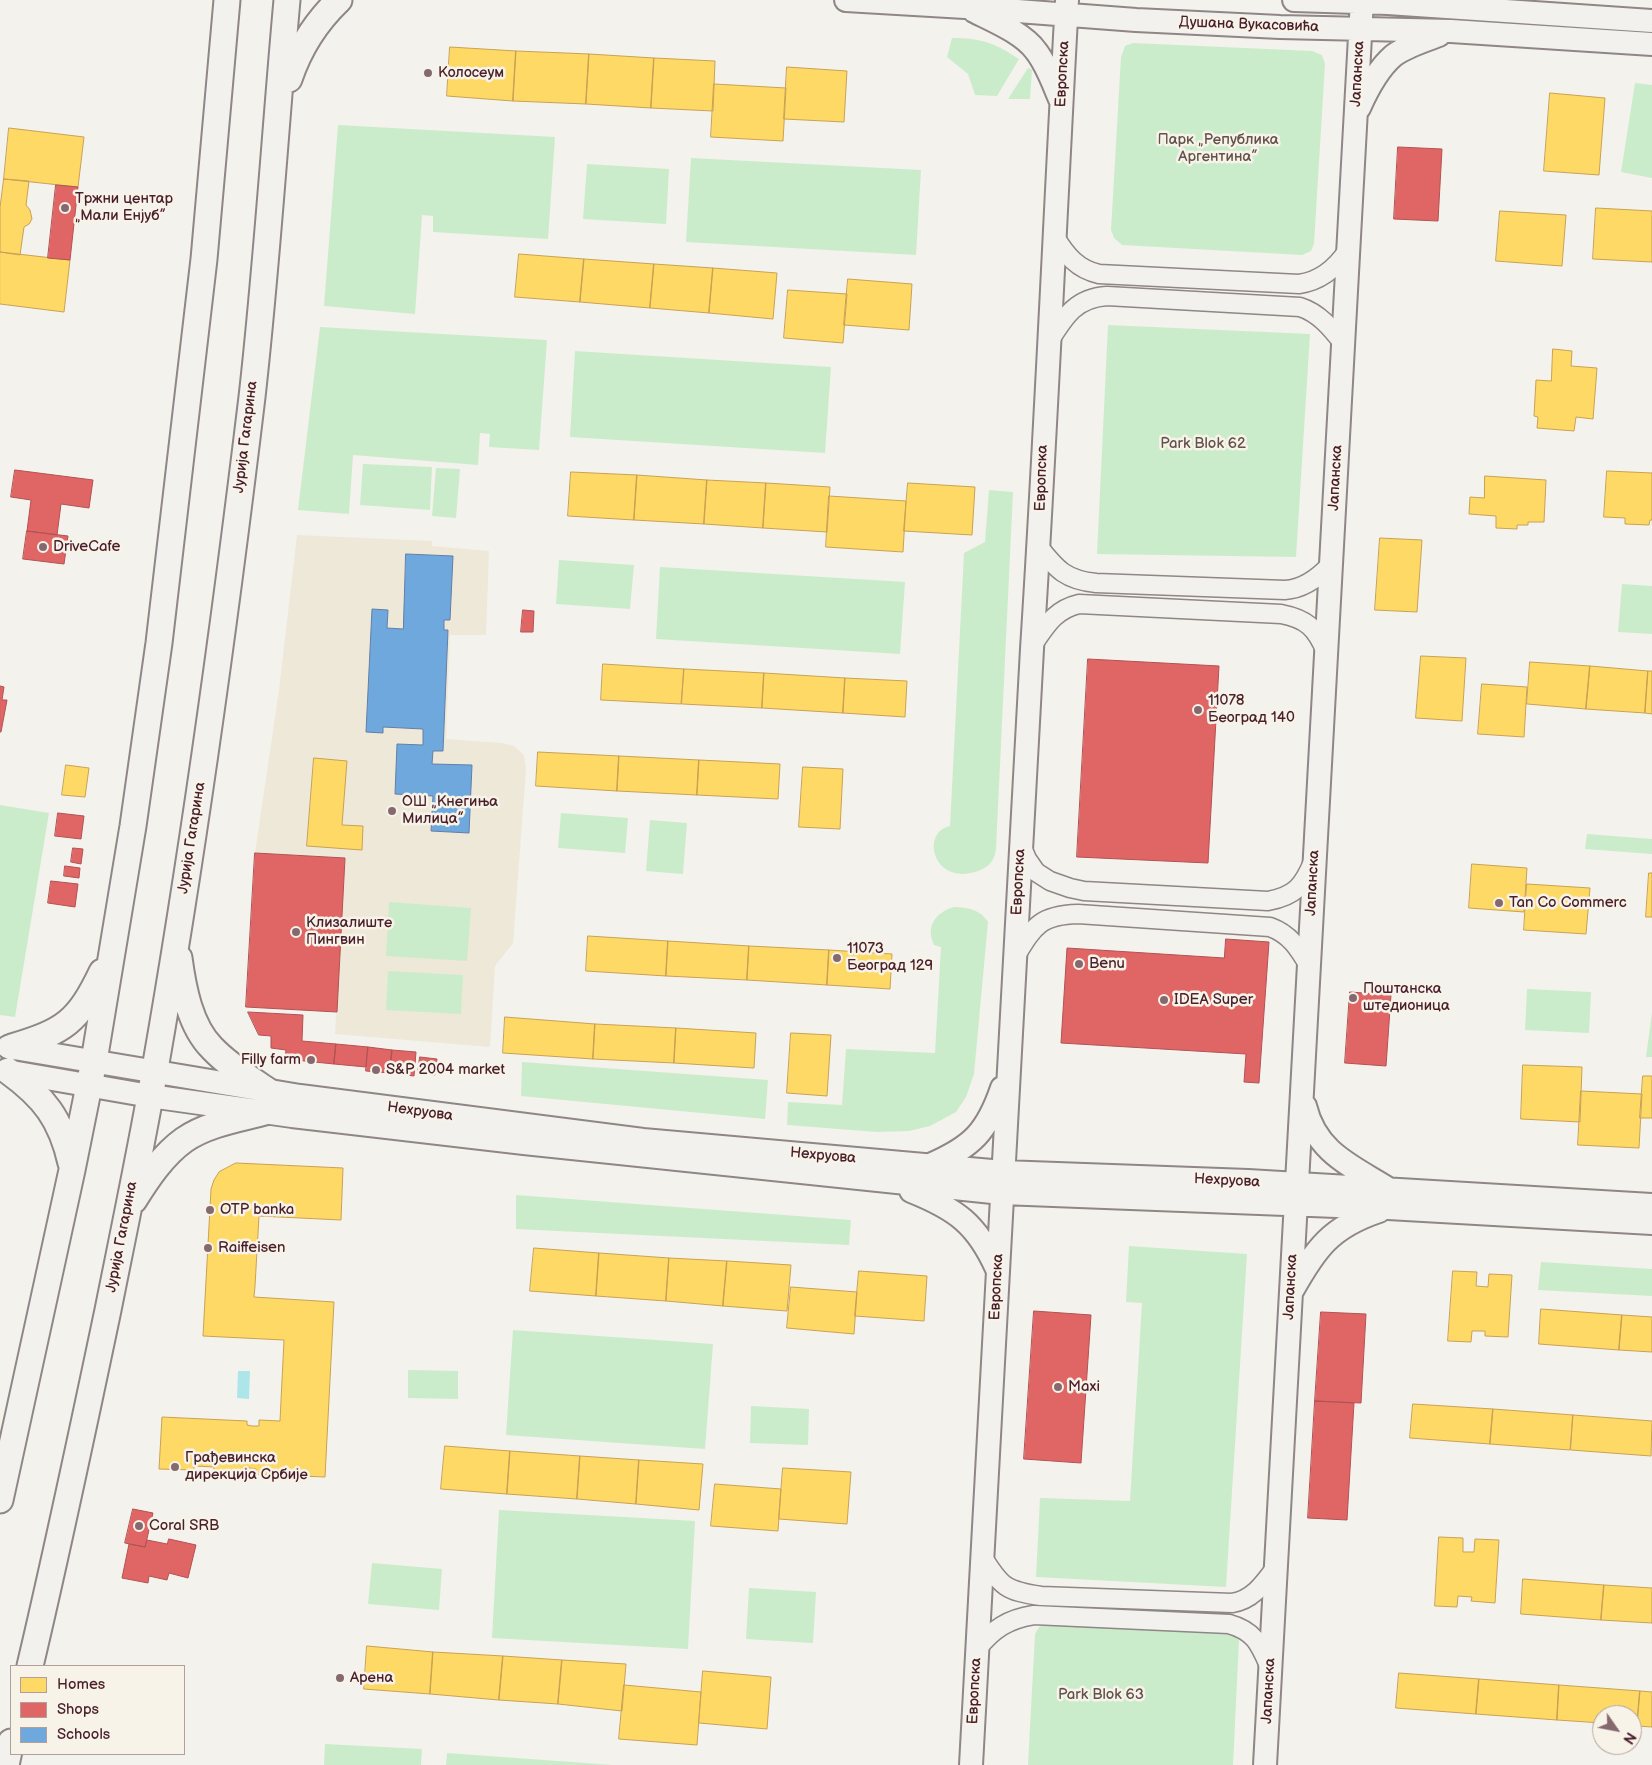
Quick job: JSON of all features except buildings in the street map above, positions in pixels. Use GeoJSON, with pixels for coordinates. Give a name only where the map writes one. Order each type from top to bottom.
{"type":"FeatureCollection","features":[{"type":"Feature","properties":{"kind":"main road"},"geometry":{"type":"LineString","coordinates":[[0,1500],[94,1061],[133,826],[158,643],[204,259],[227,0]]}},
{"type":"Feature","properties":{"kind":"main road","name":"Јурија Гагарина"},"geometry":{"type":"LineString","coordinates":[[30,1665],[82,1436],[128,1211],[152,1084],[194,825],[233,549],[253,382],[279,110],[287,0]]}},
{"type":"Feature","properties":{"kind":"main road"},"geometry":{"type":"LineString","coordinates":[[279,110],[302,47],[318,23],[339,0]]}},
{"type":"Feature","properties":{"kind":"main road"},"geometry":{"type":"LineString","coordinates":[[6,1046],[37,1040],[68,1024],[94,989],[116,934]]}},
{"type":"Feature","properties":{"kind":"main road"},"geometry":{"type":"LineString","coordinates":[[128,1211],[142,1186],[158,1165],[184,1140],[266,1102],[211,1047],[202,1035],[189,1005],[181,973],[176,940]]}},
{"type":"Feature","properties":{"kind":"main road"},"geometry":{"type":"LineString","coordinates":[[4,1071],[38,1096],[54,1116],[64,1136],[72,1170]]}},
{"type":"Feature","properties":{"kind":"main road"},"geometry":{"type":"LineString","coordinates":[[6,1765],[10,1747]]}},
{"type":"Feature","properties":{"kind":"street","name":"Душана Вукасовића"},"geometry":{"type":"LineString","coordinates":[[846,0],[964,6],[1067,7],[1136,20],[1361,30],[1451,31],[1652,44]]}},
{"type":"Feature","properties":{"kind":"street","name":"Душана Вукасовића"},"geometry":{"type":"LineString","coordinates":[[1294,0],[1445,4],[1652,21]]}},
{"type":"Feature","properties":{"kind":"street","name":"Јапанска"},"geometry":{"type":"LineString","coordinates":[[1265,1765],[1362,1]]}},
{"type":"Feature","properties":{"kind":"street"},"geometry":{"type":"LineString","coordinates":[[964,6],[1005,27],[1029,43],[1041,59],[1062,102]]}},
{"type":"Feature","properties":{"kind":"street","name":"Европска"},"geometry":{"type":"LineString","coordinates":[[971,1765],[1067,7]]}},
{"type":"Feature","properties":{"kind":"street"},"geometry":{"type":"LineString","coordinates":[[1356,113],[1374,81],[1394,56],[1421,42],[1451,31]]}},
{"type":"Feature","properties":{"kind":"street"},"geometry":{"type":"LineString","coordinates":[[1055,237],[1074,263],[1099,274],[1299,284],[1318,280],[1341,260],[1348,250]]}},
{"type":"Feature","properties":{"kind":"street"},"geometry":{"type":"LineString","coordinates":[[1048,342],[1071,310],[1094,297],[1107,296],[1300,307],[1316,315],[1333,330],[1343,343]]}},
{"type":"Feature","properties":{"kind":"street"},"geometry":{"type":"LineString","coordinates":[[1039,547],[1054,567],[1064,575],[1081,582],[1096,583],[1285,590],[1294,589],[1314,580],[1331,564]]}},
{"type":"Feature","properties":{"kind":"street"},"geometry":{"type":"LineString","coordinates":[[1032,646],[1055,614],[1070,606],[1079,604],[1294,616],[1306,622],[1321,639],[1326,652]]}},
{"type":"Feature","properties":{"kind":"street"},"geometry":{"type":"LineString","coordinates":[[1021,844],[1027,859],[1036,872],[1050,882],[1070,888],[1268,901],[1283,898],[1294,892],[1307,876],[1315,858]]}},
{"type":"Feature","properties":{"kind":"street"},"geometry":{"type":"LineString","coordinates":[[1015,958],[1030,933],[1039,924],[1057,915],[1078,914],[1270,927],[1288,936],[1309,966]]}},
{"type":"Feature","properties":{"kind":"street","name":"Нехруова"},"geometry":{"type":"LineString","coordinates":[[6,1046],[94,1061],[152,1084]]}},
{"type":"Feature","properties":{"kind":"street"},"geometry":{"type":"LineString","coordinates":[[929,1165],[948,1157],[973,1141],[986,1124],[997,1104],[1009,1068]]}},
{"type":"Feature","properties":{"kind":"street","name":"Нехруова"},"geometry":{"type":"LineString","coordinates":[[4,1071],[89,1085],[152,1084],[524,1143],[890,1182],[1003,1182],[1389,1199],[1652,1205]]}},
{"type":"Feature","properties":{"kind":"street"},"geometry":{"type":"LineString","coordinates":[[1290,1294],[1312,1256],[1326,1240],[1346,1225],[1365,1216],[1389,1199],[1332,1153],[1318,1138],[1308,1121],[1302,1092]]}},
{"type":"Feature","properties":{"kind":"street","name":"Нехруова"},"geometry":{"type":"LineString","coordinates":[[266,1102],[507,1124],[634,1139],[929,1165],[1003,1182]]}},
{"type":"Feature","properties":{"kind":"street"},"geometry":{"type":"LineString","coordinates":[[890,1182],[938,1202],[960,1216],[984,1241],[998,1270]]}},
{"type":"Feature","properties":{"kind":"street","name":"Нехруова"},"geometry":{"type":"LineString","coordinates":[[1389,1199],[1652,1223]]}},
{"type":"Feature","properties":{"kind":"street"},"geometry":{"type":"LineString","coordinates":[[982,1556],[995,1578],[1006,1587],[1020,1593],[1041,1596],[1212,1603],[1241,1602],[1258,1590],[1276,1567]]}},
{"type":"Feature","properties":{"kind":"street"},"geometry":{"type":"LineString","coordinates":[[977,1649],[987,1636],[1000,1627],[1017,1618],[1034,1615],[1229,1624],[1240,1627],[1252,1635],[1259,1644],[1270,1668]]}},
{"type":"Feature","properties":{"kind":"shaded area","name":"ОШ „Кнегиња Милица”"},"geometry":{"type":"Polygon","coordinates":[[[297,535],[432,541],[432,546],[489,551],[486,635],[450,635],[446,739],[502,743],[514,746],[524,755],[526,769],[513,943],[495,966],[490,1047],[335,1034],[345,858],[255,853],[279,690],[297,535]]]}},
{"type":"Feature","properties":{"kind":"green space"},"geometry":{"type":"Polygon","coordinates":[[[952,38],[987,42],[1019,59],[997,96],[975,95],[968,74],[947,57],[952,38]]]}},
{"type":"Feature","properties":{"kind":"green space","name":"Парк „Република Аргентина”"},"geometry":{"type":"Polygon","coordinates":[[[1133,43],[1312,51],[1322,55],[1325,64],[1314,244],[1311,251],[1302,255],[1122,245],[1114,238],[1111,230],[1121,57],[1125,46],[1133,43]]]}},
{"type":"Feature","properties":{"kind":"green space"},"geometry":{"type":"Polygon","coordinates":[[[1028,68],[1032,70],[1030,99],[1008,99],[1028,68]]]}},
{"type":"Feature","properties":{"kind":"green space"},"geometry":{"type":"Polygon","coordinates":[[[1635,83],[1652,85],[1652,178],[1621,172],[1635,83]]]}},
{"type":"Feature","properties":{"kind":"green space"},"geometry":{"type":"Polygon","coordinates":[[[338,125],[555,137],[548,239],[433,232],[433,216],[422,215],[415,314],[324,306],[338,125]]]}},
{"type":"Feature","properties":{"kind":"green space"},"geometry":{"type":"Polygon","coordinates":[[[691,158],[921,170],[916,255],[686,242],[691,158]]]}},
{"type":"Feature","properties":{"kind":"green space"},"geometry":{"type":"Polygon","coordinates":[[[587,164],[669,169],[666,224],[583,219],[587,164]]]}},
{"type":"Feature","properties":{"kind":"green space","name":"Park Blok 62"},"geometry":{"type":"Polygon","coordinates":[[[1108,325],[1310,334],[1296,557],[1097,554],[1108,325]]]}},
{"type":"Feature","properties":{"kind":"green space"},"geometry":{"type":"Polygon","coordinates":[[[320,327],[547,340],[539,450],[489,447],[490,434],[480,433],[478,465],[353,455],[349,514],[298,510],[320,327]]]}},
{"type":"Feature","properties":{"kind":"green space"},"geometry":{"type":"Polygon","coordinates":[[[575,351],[831,367],[825,453],[570,437],[575,351]]]}},
{"type":"Feature","properties":{"kind":"green space"},"geometry":{"type":"Polygon","coordinates":[[[363,464],[432,467],[430,510],[360,505],[363,464]]]}},
{"type":"Feature","properties":{"kind":"green space"},"geometry":{"type":"Polygon","coordinates":[[[436,468],[460,469],[456,518],[432,516],[436,468]]]}},
{"type":"Feature","properties":{"kind":"green space"},"geometry":{"type":"Polygon","coordinates":[[[989,490],[1013,492],[996,849],[991,863],[978,871],[963,874],[950,872],[941,865],[936,857],[934,847],[935,838],[941,830],[950,826],[964,553],[985,542],[989,490]]]}},
{"type":"Feature","properties":{"kind":"green space"},"geometry":{"type":"Polygon","coordinates":[[[559,560],[634,565],[630,609],[556,604],[559,560]]]}},
{"type":"Feature","properties":{"kind":"green space"},"geometry":{"type":"Polygon","coordinates":[[[660,567],[905,582],[900,654],[656,639],[660,567]]]}},
{"type":"Feature","properties":{"kind":"green space"},"geometry":{"type":"Polygon","coordinates":[[[1622,584],[1652,586],[1652,634],[1618,632],[1622,584]]]}},
{"type":"Feature","properties":{"kind":"green space"},"geometry":{"type":"Polygon","coordinates":[[[0,805],[49,813],[15,1017],[0,1015],[0,805]]]}},
{"type":"Feature","properties":{"kind":"green space"},"geometry":{"type":"Polygon","coordinates":[[[561,813],[628,818],[625,853],[558,848],[561,813]]]}},
{"type":"Feature","properties":{"kind":"green space"},"geometry":{"type":"Polygon","coordinates":[[[650,820],[687,823],[683,874],[646,871],[650,820]]]}},
{"type":"Feature","properties":{"kind":"green space"},"geometry":{"type":"Polygon","coordinates":[[[1587,834],[1652,839],[1652,854],[1585,849],[1587,834]]]}},
{"type":"Feature","properties":{"kind":"green space"},"geometry":{"type":"Polygon","coordinates":[[[389,902],[471,908],[467,961],[386,956],[389,902]]]}},
{"type":"Feature","properties":{"kind":"green space"},"geometry":{"type":"Polygon","coordinates":[[[954,907],[973,910],[982,915],[988,922],[974,1074],[966,1097],[956,1112],[930,1126],[909,1131],[877,1132],[787,1125],[788,1102],[842,1105],[846,1049],[935,1053],[941,947],[934,945],[931,932],[937,916],[954,907]]]}},
{"type":"Feature","properties":{"kind":"green space"},"geometry":{"type":"Polygon","coordinates":[[[388,971],[463,975],[461,1014],[386,1010],[388,971]]]}},
{"type":"Feature","properties":{"kind":"green space"},"geometry":{"type":"Polygon","coordinates":[[[1527,989],[1591,992],[1589,1033],[1525,1030],[1527,989]]]}},
{"type":"Feature","properties":{"kind":"green space"},"geometry":{"type":"Polygon","coordinates":[[[1652,1012],[1652,1057],[1646,1057],[1652,1012]]]}},
{"type":"Feature","properties":{"kind":"green space"},"geometry":{"type":"Polygon","coordinates":[[[522,1062],[768,1080],[765,1119],[521,1096],[522,1062]]]}},
{"type":"Feature","properties":{"kind":"green space"},"geometry":{"type":"Polygon","coordinates":[[[516,1195],[851,1220],[849,1245],[516,1229],[516,1195]]]}},
{"type":"Feature","properties":{"kind":"green space"},"geometry":{"type":"Polygon","coordinates":[[[1129,1246],[1247,1254],[1226,1587],[1036,1577],[1040,1498],[1130,1501],[1142,1303],[1126,1302],[1129,1246]]]}},
{"type":"Feature","properties":{"kind":"green space"},"geometry":{"type":"Polygon","coordinates":[[[1541,1262],[1652,1269],[1652,1296],[1538,1290],[1541,1262]]]}},
{"type":"Feature","properties":{"kind":"green space"},"geometry":{"type":"Polygon","coordinates":[[[513,1330],[713,1344],[705,1449],[506,1435],[513,1330]]]}},
{"type":"Feature","properties":{"kind":"green space"},"geometry":{"type":"Polygon","coordinates":[[[408,1370],[458,1371],[458,1399],[408,1398],[408,1370]]]}},
{"type":"Feature","properties":{"kind":"green space"},"geometry":{"type":"Polygon","coordinates":[[[751,1406],[809,1409],[808,1445],[750,1443],[751,1406]]]}},
{"type":"Feature","properties":{"kind":"green space"},"geometry":{"type":"Polygon","coordinates":[[[499,1510],[695,1521],[688,1649],[492,1638],[499,1510]]]}},
{"type":"Feature","properties":{"kind":"green space"},"geometry":{"type":"Polygon","coordinates":[[[372,1563],[442,1569],[439,1610],[368,1604],[372,1563]]]}},
{"type":"Feature","properties":{"kind":"green space"},"geometry":{"type":"Polygon","coordinates":[[[749,1588],[816,1592],[813,1643],[746,1639],[749,1588]]]}},
{"type":"Feature","properties":{"kind":"green space","name":"Park Blok 63"},"geometry":{"type":"Polygon","coordinates":[[[1045,1624],[1223,1629],[1234,1633],[1239,1640],[1233,1765],[1028,1765],[1035,1634],[1039,1627],[1045,1624]]]}},
{"type":"Feature","properties":{"kind":"green space"},"geometry":{"type":"Polygon","coordinates":[[[325,1744],[422,1749],[421,1765],[324,1765],[325,1744]]]}},
{"type":"Feature","properties":{"kind":"green space"},"geometry":{"type":"Polygon","coordinates":[[[447,1753],[613,1765],[446,1765],[447,1753]]]}},
{"type":"Feature","properties":{"kind":"water"},"geometry":{"type":"Polygon","coordinates":[[[238,1371],[250,1371],[249,1399],[237,1398],[238,1371]]]}},
{"type":"Feature","properties":{"kind":"place","name":"Колосеум"},"geometry":{"type":"Point","coordinates":[428,73]}},
{"type":"Feature","properties":{"kind":"place","name":"Тржни центар „Мали Енјуб”"},"geometry":{"type":"Point","coordinates":[65,208]}},
{"type":"Feature","properties":{"kind":"place","name":"DriveCafe"},"geometry":{"type":"Point","coordinates":[43,547]}},
{"type":"Feature","properties":{"kind":"place","name":"11078 Београд 140"},"geometry":{"type":"Point","coordinates":[1198,710]}},
{"type":"Feature","properties":{"kind":"place","name":"ОШ „Кнегиња Милица”"},"geometry":{"type":"Point","coordinates":[392,811]}},
{"type":"Feature","properties":{"kind":"place","name":"Tan Co Commerc"},"geometry":{"type":"Point","coordinates":[1499,903]}},
{"type":"Feature","properties":{"kind":"place","name":"Клизалиште Пингвин"},"geometry":{"type":"Point","coordinates":[296,932]}},
{"type":"Feature","properties":{"kind":"place","name":"11073 Београд 129"},"geometry":{"type":"Point","coordinates":[837,958]}},
{"type":"Feature","properties":{"kind":"place","name":"Benu"},"geometry":{"type":"Point","coordinates":[1079,964]}},
{"type":"Feature","properties":{"kind":"place","name":"Поштанска штедионица"},"geometry":{"type":"Point","coordinates":[1353,998]}},
{"type":"Feature","properties":{"kind":"place","name":"IDEA Super"},"geometry":{"type":"Point","coordinates":[1164,1000]}},
{"type":"Feature","properties":{"kind":"place","name":"Filly farm"},"geometry":{"type":"Point","coordinates":[311,1060]}},
{"type":"Feature","properties":{"kind":"place","name":"S&P 2004 market"},"geometry":{"type":"Point","coordinates":[376,1070]}},
{"type":"Feature","properties":{"kind":"place","name":"OTP banka"},"geometry":{"type":"Point","coordinates":[210,1210]}},
{"type":"Feature","properties":{"kind":"place","name":"Raiffeisen"},"geometry":{"type":"Point","coordinates":[208,1248]}},
{"type":"Feature","properties":{"kind":"place","name":"Maxi"},"geometry":{"type":"Point","coordinates":[1058,1387]}},
{"type":"Feature","properties":{"kind":"place","name":"Грађевинска дирекција Србије"},"geometry":{"type":"Point","coordinates":[175,1467]}},
{"type":"Feature","properties":{"kind":"place","name":"Coral SRB"},"geometry":{"type":"Point","coordinates":[139,1526]}},
{"type":"Feature","properties":{"kind":"place","name":"Арена"},"geometry":{"type":"Point","coordinates":[340,1678]}}]}
